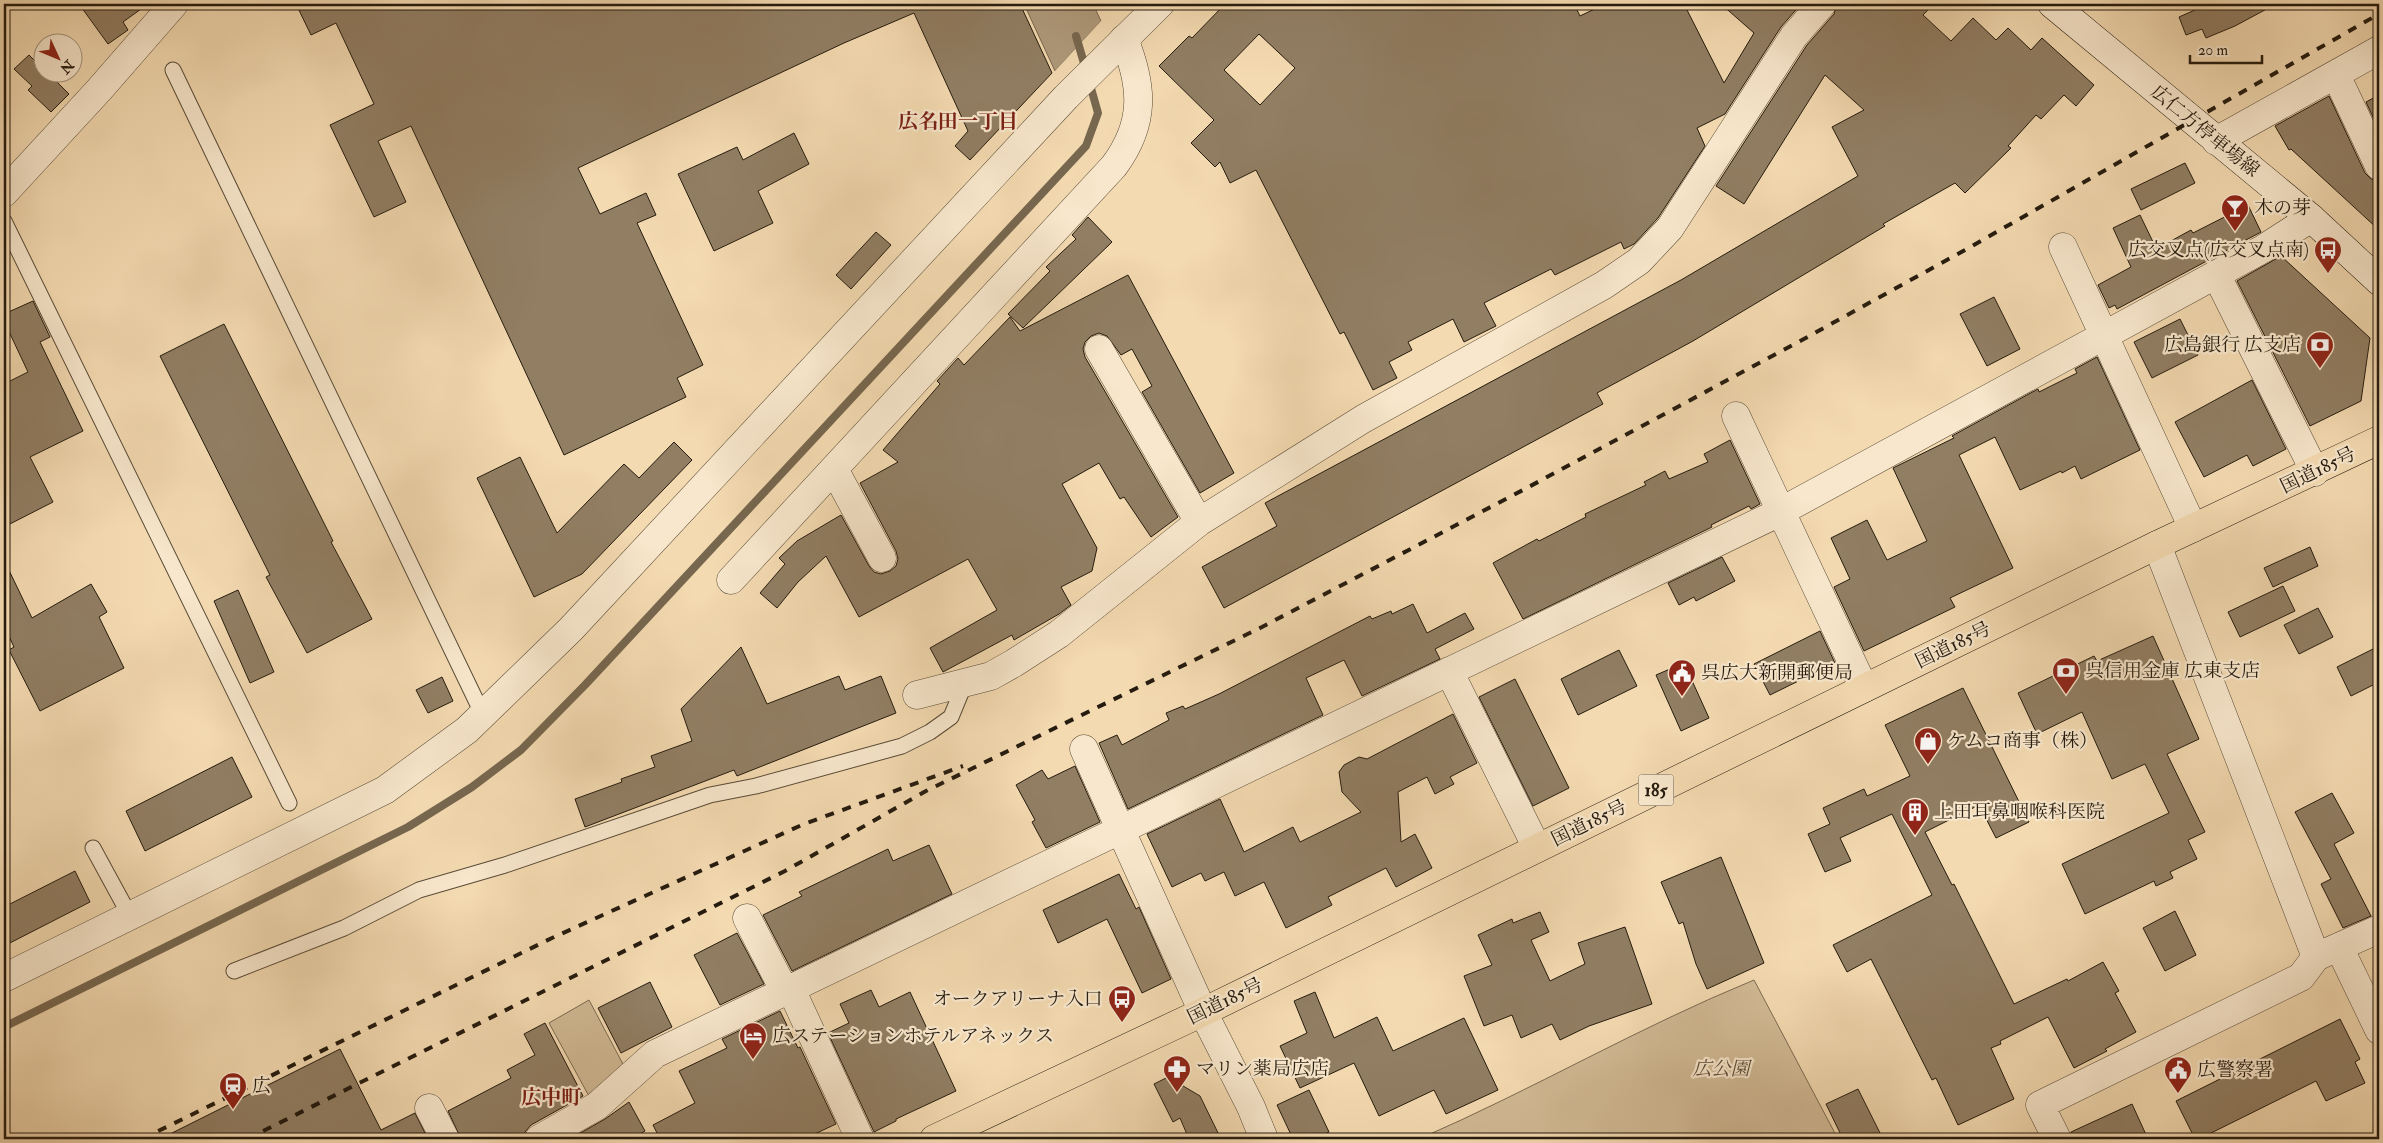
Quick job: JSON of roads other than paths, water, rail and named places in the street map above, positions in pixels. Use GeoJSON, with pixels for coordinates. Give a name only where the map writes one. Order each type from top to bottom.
{"type":"FeatureCollection","features":[{"type":"Feature","properties":{"kind":"highway","name":"国道185号"},"geometry":{"type":"LineString","coordinates":[[934,1139],[1203,1012],[2157,545],[2315,472],[2379,440]]}},
{"type":"Feature","properties":{"kind":"street"},"geometry":{"type":"LineString","coordinates":[[4,193],[99,90],[174,4]]}},
{"type":"Feature","properties":{"kind":"street"},"geometry":{"type":"LineString","coordinates":[[4,978],[385,790],[467,730],[571,629],[1066,97],[1160,4]]}},
{"type":"Feature","properties":{"kind":"street"},"geometry":{"type":"LineString","coordinates":[[917,695],[992,676],[1059,634],[1199,522],[1363,419],[1604,285],[1639,261],[1670,228],[1794,36],[1822,4]]}},
{"type":"Feature","properties":{"kind":"street","name":"広仁方停車場線"},"geometry":{"type":"LineString","coordinates":[[2052,4],[2311,218],[2379,282]]}},
{"type":"Feature","properties":{"kind":"street"},"geometry":{"type":"LineString","coordinates":[[731,580],[1107,173],[1126,150],[1140,103],[1135,67],[1118,45]]}},
{"type":"Feature","properties":{"kind":"street"},"geometry":{"type":"LineString","coordinates":[[2216,141],[2379,50]]}},
{"type":"Feature","properties":{"kind":"street"},"geometry":{"type":"LineString","coordinates":[[2336,75],[2379,166]]}},
{"type":"Feature","properties":{"kind":"street"},"geometry":{"type":"LineString","coordinates":[[539,1139],[597,1106],[655,1054],[1781,511],[2216,274],[2311,218]]}},
{"type":"Feature","properties":{"kind":"street"},"geometry":{"type":"LineString","coordinates":[[2063,247],[2194,528]]}},
{"type":"Feature","properties":{"kind":"street"},"geometry":{"type":"LineString","coordinates":[[2216,274],[2315,472]]}},
{"type":"Feature","properties":{"kind":"street"},"geometry":{"type":"LineString","coordinates":[[1099,349],[1199,522]]}},
{"type":"Feature","properties":{"kind":"street"},"geometry":{"type":"LineString","coordinates":[[1736,416],[1864,688]]}},
{"type":"Feature","properties":{"kind":"street"},"geometry":{"type":"LineString","coordinates":[[834,469],[882,558]]}},
{"type":"Feature","properties":{"kind":"street"},"geometry":{"type":"LineString","coordinates":[[2157,545],[2328,952],[2379,1030]]}},
{"type":"Feature","properties":{"kind":"street"},"geometry":{"type":"LineString","coordinates":[[1449,671],[1537,848]]}},
{"type":"Feature","properties":{"kind":"street"},"geometry":{"type":"LineString","coordinates":[[1084,749],[1122,829],[1203,1012],[1251,1107],[1264,1139]]}},
{"type":"Feature","properties":{"kind":"street"},"geometry":{"type":"LineString","coordinates":[[746,918],[788,990],[860,1139]]}},
{"type":"Feature","properties":{"kind":"street"},"geometry":{"type":"LineString","coordinates":[[2057,1139],[2040,1105],[2301,977],[2328,952],[2379,929]]}},
{"type":"Feature","properties":{"kind":"street"},"geometry":{"type":"LineString","coordinates":[[429,1108],[445,1139]]}},
{"type":"Feature","properties":{"kind":"lane"},"geometry":{"type":"LineString","coordinates":[[173,70],[483,716]]}},
{"type":"Feature","properties":{"kind":"lane"},"geometry":{"type":"LineString","coordinates":[[4,221],[289,803]]}},
{"type":"Feature","properties":{"kind":"lane"},"geometry":{"type":"LineString","coordinates":[[234,971],[344,928],[419,890],[505,865],[710,794],[756,786],[902,746],[930,732],[951,717],[965,683]]}},
{"type":"Feature","properties":{"kind":"lane"},"geometry":{"type":"LineString","coordinates":[[93,848],[130,916]]}},
{"type":"Feature","properties":{"kind":"waterway"},"geometry":{"type":"LineString","coordinates":[[1076,36],[1086,70]]}},
{"type":"Feature","properties":{"kind":"waterway"},"geometry":{"type":"LineString","coordinates":[[4,1027],[408,827],[472,787],[521,750],[585,685],[1086,146],[1098,113],[1089,81]]}},
{"type":"Feature","properties":{"kind":"railway"},"geometry":{"type":"LineString","coordinates":[[247,1139],[785,871],[926,791],[1262,627],[1523,490],[1965,250],[2379,14]]}},
{"type":"Feature","properties":{"kind":"railway"},"geometry":{"type":"LineString","coordinates":[[142,1139],[552,938],[804,824],[963,766]]}},
{"type":"Feature","properties":{"kind":"place","name":"木の芽"},"geometry":{"type":"Point","coordinates":[2235,232]}},
{"type":"Feature","properties":{"kind":"place","name":"広交叉点(広交叉点南)"},"geometry":{"type":"Point","coordinates":[2328,274]}},
{"type":"Feature","properties":{"kind":"place","name":"広島銀行 広支店"},"geometry":{"type":"Point","coordinates":[2320,369]}},
{"type":"Feature","properties":{"kind":"place","name":"呉信用金庫 広東支店"},"geometry":{"type":"Point","coordinates":[2066,695]}},
{"type":"Feature","properties":{"kind":"place","name":"呉広大新開郵便局"},"geometry":{"type":"Point","coordinates":[1682,697]}},
{"type":"Feature","properties":{"kind":"place","name":"ケムコ商事（株）"},"geometry":{"type":"Point","coordinates":[1928,765]}},
{"type":"Feature","properties":{"kind":"place","name":"上田耳鼻咽喉科医院"},"geometry":{"type":"Point","coordinates":[1915,836]}},
{"type":"Feature","properties":{"kind":"place","name":"オークアリーナ入口"},"geometry":{"type":"Point","coordinates":[1122,1023]}},
{"type":"Feature","properties":{"kind":"place","name":"広ステーションホテルアネックス"},"geometry":{"type":"Point","coordinates":[753,1060]}},
{"type":"Feature","properties":{"kind":"place","name":"マリン薬局広店"},"geometry":{"type":"Point","coordinates":[1177,1093]}},
{"type":"Feature","properties":{"kind":"place","name":"広警察署"},"geometry":{"type":"Point","coordinates":[2178,1094]}},
{"type":"Feature","properties":{"kind":"place","name":"広"},"geometry":{"type":"Point","coordinates":[233,1110]}},
{"type":"Feature","properties":{"kind":"district","name":"広名田一丁目"},"geometry":{"type":"Point","coordinates":[958,121]}},
{"type":"Feature","properties":{"kind":"district","name":"広中町"},"geometry":{"type":"Point","coordinates":[551,1097]}},
{"type":"Feature","properties":{"kind":"park label","name":"広公園"},"geometry":{"type":"Point","coordinates":[1721,1069]}}]}
